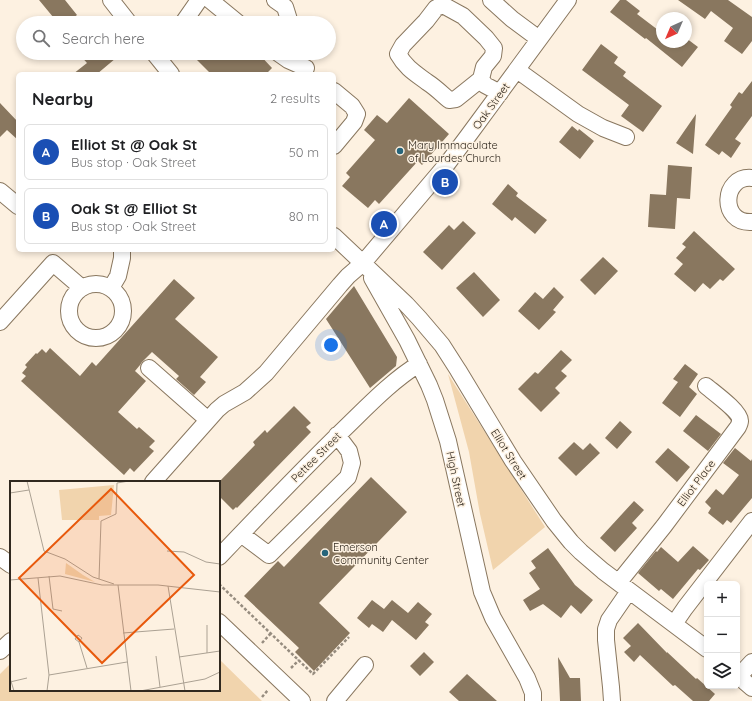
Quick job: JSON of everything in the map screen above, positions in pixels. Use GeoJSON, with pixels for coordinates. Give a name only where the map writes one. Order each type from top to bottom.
{"type":"FeatureCollection","features":[{"type":"Feature","properties":{"kind":"street"},"geometry":{"type":"LineString","coordinates":[[111,0],[124,16]]}},
{"type":"Feature","properties":{"kind":"street"},"geometry":{"type":"LineString","coordinates":[[188,16],[199,0]]}},
{"type":"Feature","properties":{"kind":"street"},"geometry":{"type":"LineString","coordinates":[[210,0],[229,16]]}},
{"type":"Feature","properties":{"kind":"street"},"geometry":{"type":"LineString","coordinates":[[491,0],[517,23],[539,39]]}},
{"type":"Feature","properties":{"kind":"street","name":"Oak Street"},"geometry":{"type":"LineString","coordinates":[[154,481],[224,404],[245,392],[260,378],[344,280],[363,263],[448,164],[568,0]]}},
{"type":"Feature","properties":{"kind":"street"},"geometry":{"type":"LineString","coordinates":[[283,2],[288,16]]}},
{"type":"Feature","properties":{"kind":"street"},"geometry":{"type":"LineString","coordinates":[[481,79],[456,99],[449,100],[428,82],[410,70],[398,54],[403,45],[436,8],[443,5],[463,16],[486,38],[494,48],[493,56],[484,66],[481,79],[485,85],[500,93]]}},
{"type":"Feature","properties":{"kind":"street"},"geometry":{"type":"LineString","coordinates":[[161,60],[170,72]]}},
{"type":"Feature","properties":{"kind":"street"},"geometry":{"type":"LineString","coordinates":[[288,60],[310,71]]}},
{"type":"Feature","properties":{"kind":"street"},"geometry":{"type":"LineString","coordinates":[[302,60],[310,71]]}},
{"type":"Feature","properties":{"kind":"street"},"geometry":{"type":"LineString","coordinates":[[517,70],[578,114],[603,128],[626,137]]}},
{"type":"Feature","properties":{"kind":"street"},"geometry":{"type":"LineString","coordinates":[[336,93],[352,106],[357,114],[354,122],[336,144]]}},
{"type":"Feature","properties":{"kind":"street"},"geometry":{"type":"LineString","coordinates":[[752,178],[742,179],[735,183],[730,189],[728,196],[730,210],[734,216],[740,220],[752,222]]}},
{"type":"Feature","properties":{"kind":"street"},"geometry":{"type":"LineString","coordinates":[[0,191],[16,204]]}},
{"type":"Feature","properties":{"kind":"street","name":"Elliot Street"},"geometry":{"type":"LineString","coordinates":[[336,238],[406,304],[442,345],[510,456],[562,532],[581,552],[603,571],[704,648]]}},
{"type":"Feature","properties":{"kind":"street"},"geometry":{"type":"LineString","coordinates":[[111,288],[118,276],[122,252]]}},
{"type":"Feature","properties":{"kind":"street"},"geometry":{"type":"LineString","coordinates":[[0,322],[53,263],[82,288]]}},
{"type":"Feature","properties":{"kind":"street","name":"High Street"},"geometry":{"type":"LineString","coordinates":[[363,263],[407,340],[435,400],[446,434],[482,592],[493,618],[527,678],[533,693],[534,701]]}},
{"type":"Feature","properties":{"kind":"street"},"geometry":{"type":"LineString","coordinates":[[89,284],[99,284],[111,288],[119,296],[122,303],[123,312],[121,322],[115,330],[105,337],[97,338],[85,336],[74,328],[69,317],[69,306],[76,293],[82,288],[89,284]]}},
{"type":"Feature","properties":{"kind":"street","name":"Pettee Street"},"geometry":{"type":"LineString","coordinates":[[220,556],[337,435],[394,382],[419,364]]}},
{"type":"Feature","properties":{"kind":"street"},"geometry":{"type":"LineString","coordinates":[[149,368],[208,420]]}},
{"type":"Feature","properties":{"kind":"street","name":"Elliot Place"},"geometry":{"type":"LineString","coordinates":[[624,586],[664,526],[738,427],[740,420],[739,416],[706,386]]}},
{"type":"Feature","properties":{"kind":"street"},"geometry":{"type":"LineString","coordinates":[[241,534],[269,555],[348,477],[352,462],[349,451],[337,435]]}},
{"type":"Feature","properties":{"kind":"street"},"geometry":{"type":"LineString","coordinates":[[674,624],[752,521]]}},
{"type":"Feature","properties":{"kind":"street"},"geometry":{"type":"LineString","coordinates":[[0,556],[10,565]]}},
{"type":"Feature","properties":{"kind":"street"},"geometry":{"type":"LineString","coordinates":[[612,701],[606,629],[624,586]]}},
{"type":"Feature","properties":{"kind":"street"},"geometry":{"type":"LineString","coordinates":[[220,623],[302,701]]}},
{"type":"Feature","properties":{"kind":"street"},"geometry":{"type":"LineString","coordinates":[[0,651],[10,642]]}},
{"type":"Feature","properties":{"kind":"street"},"geometry":{"type":"LineString","coordinates":[[740,673],[752,662]]}},
{"type":"Feature","properties":{"kind":"street"},"geometry":{"type":"LineString","coordinates":[[335,701],[365,665]]}},
{"type":"Feature","properties":{"kind":"street"},"geometry":{"type":"LineString","coordinates":[[740,677],[752,688]]}},
{"type":"Feature","properties":{"kind":"path"},"geometry":{"type":"LineString","coordinates":[[220,585],[313,674],[349,637]]}},
{"type":"Feature","properties":{"kind":"path"},"geometry":{"type":"LineString","coordinates":[[260,644],[271,633]]}},
{"type":"Feature","properties":{"kind":"path"},"geometry":{"type":"LineString","coordinates":[[288,671],[299,660]]}},
{"type":"Feature","properties":{"kind":"shaded area"},"geometry":{"type":"Polygon","coordinates":[[[448,374],[545,527],[493,570],[480,514],[469,452],[448,374]]]}},
{"type":"Feature","properties":{"kind":"shaded area"},"geometry":{"type":"Polygon","coordinates":[[[220,660],[262,701],[0,701],[0,674],[10,664],[10,691],[220,691],[220,660]]]}},
{"type":"Feature","properties":{"kind":"building"},"geometry":{"type":"Polygon","coordinates":[[[39,0],[65,0],[77,15],[76,16],[52,16],[39,0]]]}},
{"type":"Feature","properties":{"kind":"building"},"geometry":{"type":"Polygon","coordinates":[[[620,0],[626,0],[640,11],[637,14],[656,28],[656,46],[646,38],[645,39],[610,12],[620,0]]]}},
{"type":"Feature","properties":{"kind":"building"},"geometry":{"type":"Polygon","coordinates":[[[678,0],[728,0],[752,17],[752,41],[742,54],[724,41],[733,28],[711,11],[705,19],[678,0]]]}},
{"type":"Feature","properties":{"kind":"building"},"geometry":{"type":"Polygon","coordinates":[[[692,42],[698,47],[682,67],[658,48],[692,48],[692,42]]]}},
{"type":"Feature","properties":{"kind":"building"},"geometry":{"type":"Polygon","coordinates":[[[601,44],[618,57],[614,63],[626,72],[623,76],[662,106],[643,132],[621,116],[629,105],[582,70],[601,44]]]}},
{"type":"Feature","properties":{"kind":"building"},"geometry":{"type":"Polygon","coordinates":[[[84,60],[114,60],[99,72],[76,72],[87,63],[84,60]]]}},
{"type":"Feature","properties":{"kind":"building"},"geometry":{"type":"Polygon","coordinates":[[[197,60],[265,60],[272,68],[268,72],[209,72],[197,60]]]}},
{"type":"Feature","properties":{"kind":"building"},"geometry":{"type":"Polygon","coordinates":[[[752,81],[752,116],[735,139],[741,143],[731,158],[722,151],[719,155],[705,145],[732,107],[730,105],[739,92],[742,94],[752,81]]]}},
{"type":"Feature","properties":{"kind":"building","name":"Mary Immaculate of Lourdes Church"},"geometry":{"type":"Polygon","coordinates":[[[409,98],[449,134],[422,165],[418,161],[379,204],[375,200],[368,208],[342,186],[350,177],[346,173],[375,140],[364,130],[377,115],[387,123],[409,98]]]}},
{"type":"Feature","properties":{"kind":"building"},"geometry":{"type":"Polygon","coordinates":[[[0,103],[16,120],[16,138],[7,130],[0,137],[0,103]]]}},
{"type":"Feature","properties":{"kind":"building"},"geometry":{"type":"Polygon","coordinates":[[[696,114],[693,154],[676,143],[696,114]]]}},
{"type":"Feature","properties":{"kind":"building"},"geometry":{"type":"Polygon","coordinates":[[[572,126],[578,131],[579,129],[594,141],[580,159],[559,142],[572,126]]]}},
{"type":"Feature","properties":{"kind":"building"},"geometry":{"type":"Polygon","coordinates":[[[668,165],[692,167],[690,199],[677,198],[675,229],[648,227],[650,194],[666,195],[668,165]]]}},
{"type":"Feature","properties":{"kind":"building"},"geometry":{"type":"Polygon","coordinates":[[[508,184],[518,193],[516,196],[547,220],[535,234],[515,217],[512,221],[492,204],[508,184]]]}},
{"type":"Feature","properties":{"kind":"building"},"geometry":{"type":"Polygon","coordinates":[[[463,221],[476,233],[442,270],[423,252],[449,225],[454,230],[463,221]]]}},
{"type":"Feature","properties":{"kind":"building"},"geometry":{"type":"Polygon","coordinates":[[[694,231],[735,269],[723,281],[720,279],[710,289],[703,283],[695,292],[674,274],[683,264],[676,258],[686,247],[682,244],[694,231]]]}},
{"type":"Feature","properties":{"kind":"building"},"geometry":{"type":"Polygon","coordinates":[[[603,257],[618,271],[595,295],[580,280],[603,257]]]}},
{"type":"Feature","properties":{"kind":"building"},"geometry":{"type":"Polygon","coordinates":[[[474,272],[500,300],[483,317],[456,288],[474,272]]]}},
{"type":"Feature","properties":{"kind":"building"},"geometry":{"type":"Polygon","coordinates":[[[174,279],[195,298],[175,319],[218,357],[200,377],[206,382],[194,395],[176,379],[179,376],[152,352],[142,362],[135,371],[146,381],[118,412],[137,429],[139,427],[155,441],[149,447],[154,451],[134,472],[130,468],[124,475],[21,381],[26,376],[22,373],[27,367],[25,365],[36,353],[37,354],[42,349],[46,353],[50,348],[80,376],[92,362],[96,366],[174,279]]]}},
{"type":"Feature","properties":{"kind":"building"},"geometry":{"type":"Polygon","coordinates":[[[354,286],[397,357],[396,366],[370,388],[326,319],[354,286]]]}},
{"type":"Feature","properties":{"kind":"building"},"geometry":{"type":"Polygon","coordinates":[[[554,287],[564,297],[553,310],[556,312],[539,330],[518,311],[535,292],[543,299],[554,287]]]}},
{"type":"Feature","properties":{"kind":"building"},"geometry":{"type":"Polygon","coordinates":[[[561,350],[572,360],[561,371],[567,376],[555,388],[560,393],[541,412],[518,389],[535,372],[538,374],[561,350]]]}},
{"type":"Feature","properties":{"kind":"building"},"geometry":{"type":"Polygon","coordinates":[[[685,364],[698,374],[689,387],[697,394],[680,417],[662,403],[678,382],[673,379],[685,364]]]}},
{"type":"Feature","properties":{"kind":"building"},"geometry":{"type":"Polygon","coordinates":[[[294,406],[311,423],[306,427],[311,432],[237,508],[236,507],[233,510],[220,497],[220,481],[255,445],[253,442],[265,430],[267,433],[294,406]]]}},
{"type":"Feature","properties":{"kind":"building"},"geometry":{"type":"Polygon","coordinates":[[[696,415],[721,434],[708,451],[683,431],[696,415]]]}},
{"type":"Feature","properties":{"kind":"building"},"geometry":{"type":"Polygon","coordinates":[[[620,421],[632,432],[617,449],[605,438],[620,421]]]}},
{"type":"Feature","properties":{"kind":"building"},"geometry":{"type":"Polygon","coordinates":[[[574,442],[583,450],[590,443],[600,453],[576,476],[558,458],[574,442]]]}},
{"type":"Feature","properties":{"kind":"building"},"geometry":{"type":"Polygon","coordinates":[[[668,448],[690,467],[677,482],[655,462],[668,448]]]}},
{"type":"Feature","properties":{"kind":"building"},"geometry":{"type":"Polygon","coordinates":[[[735,448],[751,461],[752,459],[752,498],[731,523],[727,520],[723,525],[708,513],[711,508],[705,502],[716,489],[723,495],[739,475],[723,463],[735,448]]]}},
{"type":"Feature","properties":{"kind":"building"},"geometry":{"type":"Polygon","coordinates":[[[371,477],[407,512],[319,603],[350,633],[314,671],[295,652],[299,648],[244,596],[278,561],[284,567],[371,477]]]}},
{"type":"Feature","properties":{"kind":"building"},"geometry":{"type":"Polygon","coordinates":[[[634,501],[644,510],[632,523],[637,528],[615,552],[600,538],[634,501]]]}},
{"type":"Feature","properties":{"kind":"building"},"geometry":{"type":"Polygon","coordinates":[[[693,546],[709,560],[700,570],[698,569],[673,599],[661,589],[659,591],[638,573],[661,547],[678,562],[693,546]]]}},
{"type":"Feature","properties":{"kind":"building"},"geometry":{"type":"Polygon","coordinates":[[[548,548],[575,585],[593,600],[581,614],[571,605],[561,618],[543,604],[530,611],[523,600],[540,589],[529,573],[536,568],[531,561],[548,548]]]}},
{"type":"Feature","properties":{"kind":"building"},"geometry":{"type":"Polygon","coordinates":[[[372,600],[384,609],[392,600],[408,613],[418,602],[432,614],[425,622],[429,625],[416,640],[392,620],[383,632],[372,624],[369,628],[357,618],[372,600]]]}},
{"type":"Feature","properties":{"kind":"building"},"geometry":{"type":"Polygon","coordinates":[[[638,623],[667,653],[704,684],[704,689],[709,689],[715,694],[709,701],[693,701],[675,685],[673,686],[640,655],[634,662],[624,652],[631,646],[623,638],[638,623]]]}},
{"type":"Feature","properties":{"kind":"building"},"geometry":{"type":"Polygon","coordinates":[[[424,652],[434,662],[420,676],[410,666],[424,652]]]}},
{"type":"Feature","properties":{"kind":"building"},"geometry":{"type":"Polygon","coordinates":[[[558,657],[570,678],[580,678],[581,701],[560,701],[558,657]]]}},
{"type":"Feature","properties":{"kind":"building"},"geometry":{"type":"Polygon","coordinates":[[[467,674],[497,701],[459,701],[449,692],[467,674]]]}},
{"type":"Feature","properties":{"kind":"place","name":"Mary Immaculate of Lourdes Church"},"geometry":{"type":"Point","coordinates":[400,151]}},
{"type":"Feature","properties":{"kind":"place","name":"Oak St @ Elliot St"},"geometry":{"type":"Point","coordinates":[445,182]}},
{"type":"Feature","properties":{"kind":"place","name":"Elliot St @ Oak St"},"geometry":{"type":"Point","coordinates":[384,224]}},
{"type":"Feature","properties":{"kind":"place","name":"Emerson Community Center"},"geometry":{"type":"Point","coordinates":[325,553]}}]}
